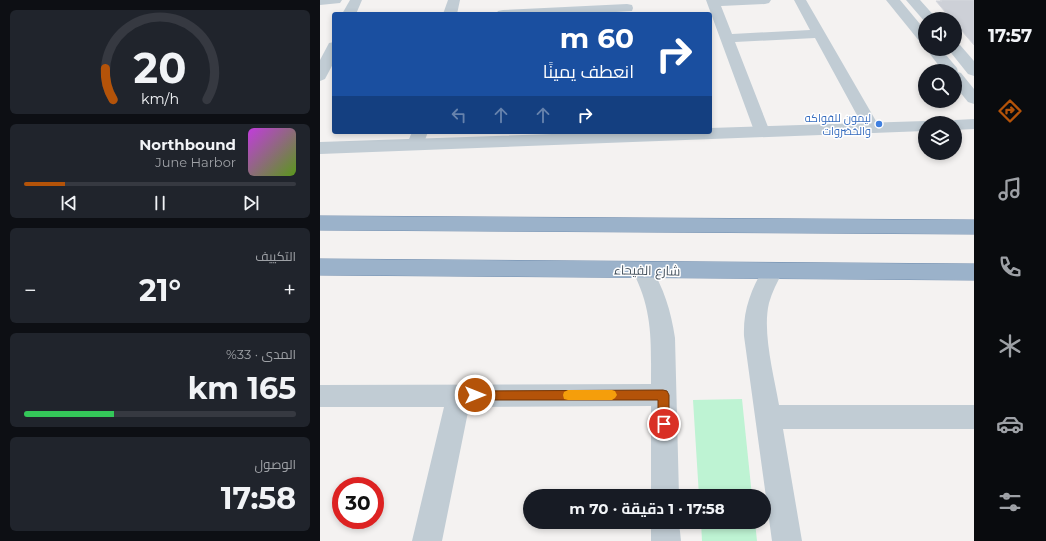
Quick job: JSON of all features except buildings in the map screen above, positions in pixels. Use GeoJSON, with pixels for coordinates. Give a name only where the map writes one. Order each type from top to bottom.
{"type":"FeatureCollection","features":[{"type":"Feature","properties":{"kind":"highway"},"geometry":{"type":"LineString","coordinates":[[320,223],[974,227]]}},
{"type":"Feature","properties":{"kind":"highway","name":"شارع الفيحاء"},"geometry":{"type":"LineString","coordinates":[[320,268],[772,272],[974,272]]}},
{"type":"Feature","properties":{"kind":"street"},"geometry":{"type":"LineString","coordinates":[[320,1],[336,0]]}},
{"type":"Feature","properties":{"kind":"street"},"geometry":{"type":"LineString","coordinates":[[351,12],[356,0]]}},
{"type":"Feature","properties":{"kind":"street"},"geometry":{"type":"LineString","coordinates":[[451,12],[454,0]]}},
{"type":"Feature","properties":{"kind":"street"},"geometry":{"type":"LineString","coordinates":[[762,132],[712,1],[765,0]]}},
{"type":"Feature","properties":{"kind":"street"},"geometry":{"type":"LineString","coordinates":[[800,0],[872,128]]}},
{"type":"Feature","properties":{"kind":"street"},"geometry":{"type":"LineString","coordinates":[[893,0],[918,28]]}},
{"type":"Feature","properties":{"kind":"street"},"geometry":{"type":"LineString","coordinates":[[913,0],[924,12]]}},
{"type":"Feature","properties":{"kind":"street"},"geometry":{"type":"LineString","coordinates":[[552,12],[627,7]]}},
{"type":"Feature","properties":{"kind":"street"},"geometry":{"type":"LineString","coordinates":[[726,38],[819,34]]}},
{"type":"Feature","properties":{"kind":"street"},"geometry":{"type":"LineString","coordinates":[[320,76],[332,50]]}},
{"type":"Feature","properties":{"kind":"street"},"geometry":{"type":"LineString","coordinates":[[939,56],[945,64]]}},
{"type":"Feature","properties":{"kind":"street"},"geometry":{"type":"LineString","coordinates":[[962,56],[974,71]]}},
{"type":"Feature","properties":{"kind":"street"},"geometry":{"type":"LineString","coordinates":[[962,84],[974,99]]}},
{"type":"Feature","properties":{"kind":"street"},"geometry":{"type":"LineString","coordinates":[[962,125],[974,124]]}},
{"type":"Feature","properties":{"kind":"street"},"geometry":{"type":"LineString","coordinates":[[712,133],[918,126]]}},
{"type":"Feature","properties":{"kind":"street"},"geometry":{"type":"LineString","coordinates":[[320,148],[418,138],[647,134]]}},
{"type":"Feature","properties":{"kind":"street"},"geometry":{"type":"LineString","coordinates":[[642,270],[658,301],[663,338],[665,489]]}},
{"type":"Feature","properties":{"kind":"street"},"geometry":{"type":"LineString","coordinates":[[772,272],[759,297],[754,321],[787,541]]}},
{"type":"Feature","properties":{"kind":"street"},"geometry":{"type":"LineString","coordinates":[[427,541],[459,395]]}},
{"type":"Feature","properties":{"kind":"street"},"geometry":{"type":"LineString","coordinates":[[320,396],[663,395]]}},
{"type":"Feature","properties":{"kind":"street"},"geometry":{"type":"LineString","coordinates":[[769,417],[974,417]]}},
{"type":"Feature","properties":{"kind":"street"},"geometry":{"type":"LineString","coordinates":[[665,529],[666,541]]}},
{"type":"Feature","properties":{"kind":"green space"},"geometry":{"type":"Polygon","coordinates":[[[742,399],[751,489],[699,489],[693,400],[742,399]]]}},
{"type":"Feature","properties":{"kind":"green space"},"geometry":{"type":"Polygon","coordinates":[[[701,529],[756,529],[757,541],[702,541],[701,529]]]}},
{"type":"Feature","properties":{"kind":"slow traffic"},"geometry":{"type":"LineString","coordinates":[[568,395],[612,395]]}},
{"type":"Feature","properties":{"kind":"place","name":"ليمون للفواكه والخضروات"},"geometry":{"type":"Point","coordinates":[879,124]}},
{"type":"Feature","properties":{"kind":"route"},"geometry":{"type":"LineString","coordinates":[[475,395],[663,395],[664,424]]}}]}
